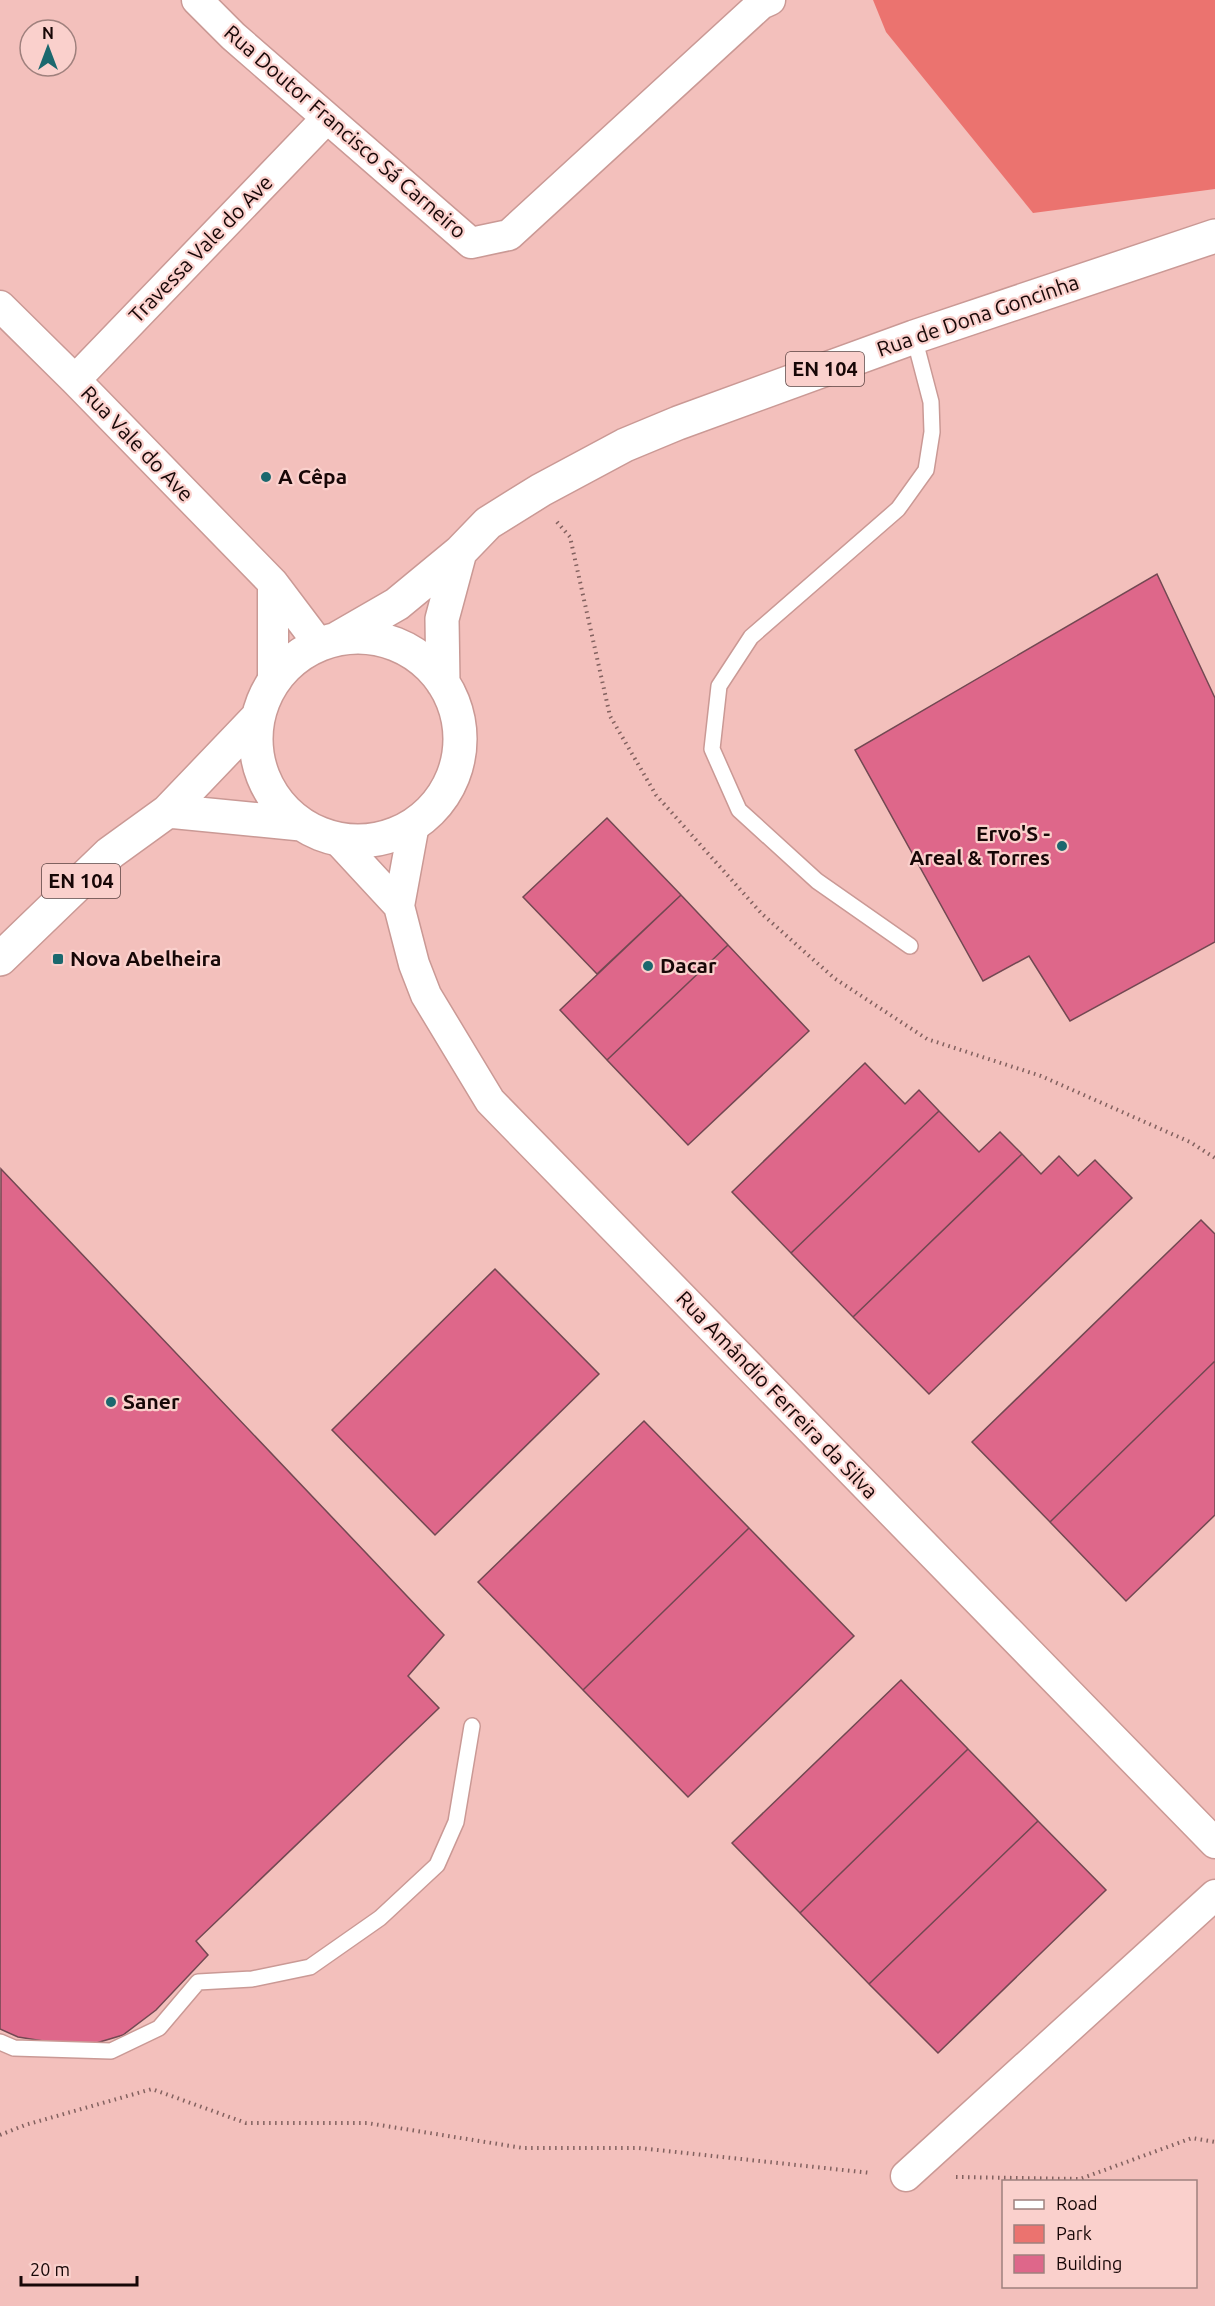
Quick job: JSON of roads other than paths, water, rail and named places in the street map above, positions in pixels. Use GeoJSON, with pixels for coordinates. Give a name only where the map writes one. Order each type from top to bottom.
{"type":"FeatureCollection","features":[{"type":"Feature","properties":{"kind":"main road","name":"Rua de Dona Goncinha"},"geometry":{"type":"LineString","coordinates":[[329,641],[397,604],[460,552],[488,523],[541,490],[625,445],[678,423],[914,337],[1215,237]]}},
{"type":"Feature","properties":{"kind":"main road","name":"Rua de Dona Goncinha"},"geometry":{"type":"LineString","coordinates":[[443,683],[442,619],[460,552]]}},
{"type":"Feature","properties":{"kind":"main road","name":"EN 104"},"geometry":{"type":"LineString","coordinates":[[368,637],[397,645],[423,660],[443,683],[456,711],[460,744],[453,774],[438,802],[414,824],[390,836],[364,841],[337,839],[318,833],[301,824],[278,803],[263,777],[256,749],[257,718],[263,699],[273,682],[293,660],[329,641],[368,637]]}},
{"type":"Feature","properties":{"kind":"main road","name":"EN 104"},"geometry":{"type":"LineString","coordinates":[[0,959],[110,853],[168,812],[257,718]]}},
{"type":"Feature","properties":{"kind":"main road","name":"EN 104"},"geometry":{"type":"LineString","coordinates":[[168,812],[301,824]]}},
{"type":"Feature","properties":{"kind":"street","name":"Rua Doutor Francisco Sá Carneiro"},"geometry":{"type":"LineString","coordinates":[[197,0],[233,36],[471,243],[509,235],[762,1]]}},
{"type":"Feature","properties":{"kind":"street","name":"Travessa Vale do Ave"},"geometry":{"type":"LineString","coordinates":[[75,380],[327,118]]}},
{"type":"Feature","properties":{"kind":"street","name":"Rua Vale do Ave"},"geometry":{"type":"LineString","coordinates":[[0,306],[329,641]]}},
{"type":"Feature","properties":{"kind":"street"},"geometry":{"type":"LineString","coordinates":[[273,583],[273,682]]}},
{"type":"Feature","properties":{"kind":"street","name":"Rua Amândio Ferreira da Silva"},"geometry":{"type":"LineString","coordinates":[[414,824],[399,906],[414,964],[426,995],[490,1101],[1215,1843]]}},
{"type":"Feature","properties":{"kind":"street","name":"Rua Amândio Ferreira da Silva"},"geometry":{"type":"LineString","coordinates":[[337,839],[399,906]]}},
{"type":"Feature","properties":{"kind":"street"},"geometry":{"type":"LineString","coordinates":[[906,2176],[1215,1895]]}},
{"type":"Feature","properties":{"kind":"lane"},"geometry":{"type":"LineString","coordinates":[[910,946],[817,881],[739,810],[712,749],[719,686],[751,637],[898,509],[926,470],[932,432],[931,402],[914,337]]}},
{"type":"Feature","properties":{"kind":"lane"},"geometry":{"type":"LineString","coordinates":[[0,2042],[14,2048],[111,2051],[159,2028],[198,1982],[252,1979],[310,1967],[380,1918],[437,1866],[456,1822],[472,1726]]}},
{"type":"Feature","properties":{"kind":"place","name":"A Cêpa"},"geometry":{"type":"Point","coordinates":[266,477]}},
{"type":"Feature","properties":{"kind":"place","name":"Ervo'S - Areal & Torres"},"geometry":{"type":"Point","coordinates":[1062,846]}},
{"type":"Feature","properties":{"kind":"place","name":"Nova Abelheira"},"geometry":{"type":"Point","coordinates":[58,959]}},
{"type":"Feature","properties":{"kind":"place","name":"Dacar"},"geometry":{"type":"Point","coordinates":[648,966]}},
{"type":"Feature","properties":{"kind":"place","name":"Saner"},"geometry":{"type":"Point","coordinates":[111,1402]}}]}
